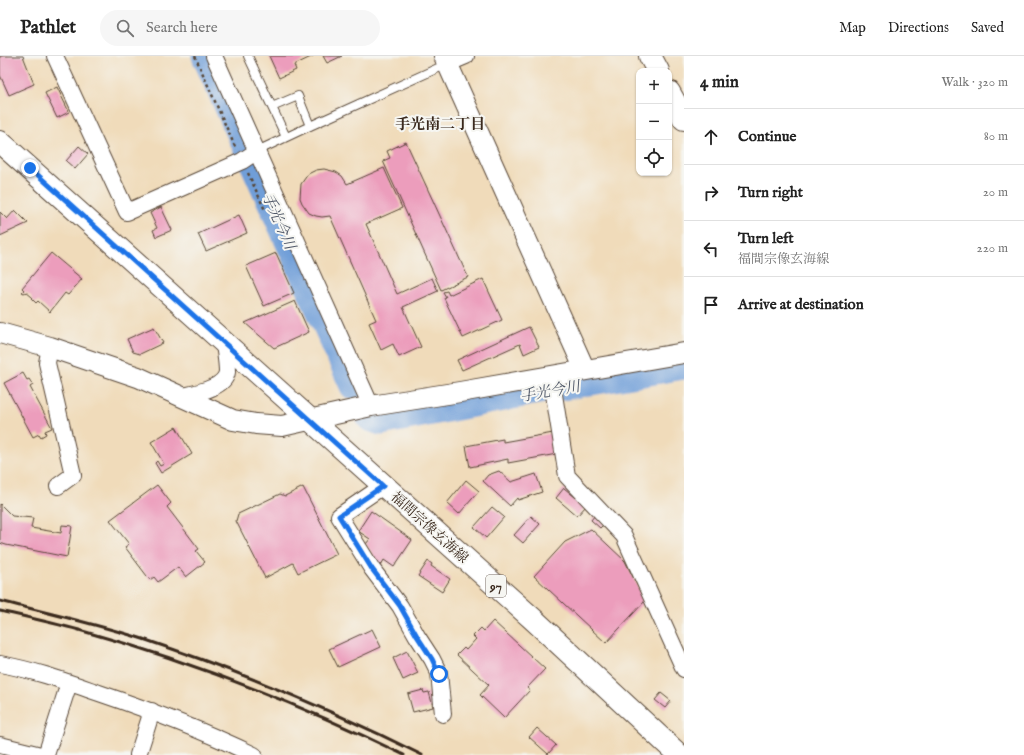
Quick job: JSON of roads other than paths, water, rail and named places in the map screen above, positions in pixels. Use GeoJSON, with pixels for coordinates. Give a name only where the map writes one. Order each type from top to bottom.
{"type":"FeatureCollection","features":[{"type":"Feature","properties":{"kind":"main road"},"geometry":{"type":"LineString","coordinates":[[650,56],[656,68]]}},
{"type":"Feature","properties":{"kind":"main road"},"geometry":{"type":"LineString","coordinates":[[672,97],[684,119]]}},
{"type":"Feature","properties":{"kind":"main road","name":"福間宗像玄海線"},"geometry":{"type":"LineString","coordinates":[[0,142],[534,620],[679,755]]}},
{"type":"Feature","properties":{"kind":"street"},"geometry":{"type":"LineString","coordinates":[[55,56],[127,212],[252,154]]}},
{"type":"Feature","properties":{"kind":"street"},"geometry":{"type":"LineString","coordinates":[[214,56],[252,154],[371,406]]}},
{"type":"Feature","properties":{"kind":"street"},"geometry":{"type":"LineString","coordinates":[[466,56],[445,60],[585,370]]}},
{"type":"Feature","properties":{"kind":"street"},"geometry":{"type":"LineString","coordinates":[[0,333],[50,347],[138,377],[183,396],[233,420],[282,426],[371,406],[684,353]]}},
{"type":"Feature","properties":{"kind":"street"},"geometry":{"type":"LineString","coordinates":[[183,396],[208,389],[223,381],[227,373],[224,344]]}},
{"type":"Feature","properties":{"kind":"street"},"geometry":{"type":"LineString","coordinates":[[50,347],[47,363],[73,475],[58,486]]}},
{"type":"Feature","properties":{"kind":"street"},"geometry":{"type":"LineString","coordinates":[[551,376],[567,476],[624,536],[684,669]]}},
{"type":"Feature","properties":{"kind":"street"},"geometry":{"type":"LineString","coordinates":[[383,486],[339,516],[372,569],[400,606],[432,659],[439,674],[443,714]]}},
{"type":"Feature","properties":{"kind":"street"},"geometry":{"type":"LineString","coordinates":[[0,664],[69,683],[152,711],[232,750],[254,755]]}},
{"type":"Feature","properties":{"kind":"street"},"geometry":{"type":"LineString","coordinates":[[46,755],[69,683]]}},
{"type":"Feature","properties":{"kind":"street"},"geometry":{"type":"LineString","coordinates":[[138,755],[152,711]]}},
{"type":"Feature","properties":{"kind":"street"},"geometry":{"type":"LineString","coordinates":[[0,745],[41,755]]}},
{"type":"Feature","properties":{"kind":"lane"},"geometry":{"type":"LineString","coordinates":[[248,56],[286,137]]}},
{"type":"Feature","properties":{"kind":"lane"},"geometry":{"type":"LineString","coordinates":[[252,154],[445,60]]}},
{"type":"Feature","properties":{"kind":"lane"},"geometry":{"type":"LineString","coordinates":[[272,107],[298,96],[310,126]]}},
{"type":"Feature","properties":{"kind":"waterway","name":"手光今川"},"geometry":{"type":"LineString","coordinates":[[205,56],[353,386]]}},
{"type":"Feature","properties":{"kind":"waterway","name":"手光今川"},"geometry":{"type":"LineString","coordinates":[[370,418],[381,422],[533,392],[684,366]]}},
{"type":"Feature","properties":{"kind":"railway"},"geometry":{"type":"LineString","coordinates":[[0,601],[72,619],[179,651],[285,692],[354,722],[422,755]]}},
{"type":"Feature","properties":{"kind":"railway"},"geometry":{"type":"LineString","coordinates":[[0,611],[79,630],[162,655],[285,701],[404,755]]}},
{"type":"Feature","properties":{"kind":"district","name":"手光南二丁目"},"geometry":{"type":"Point","coordinates":[440,124]}}]}
